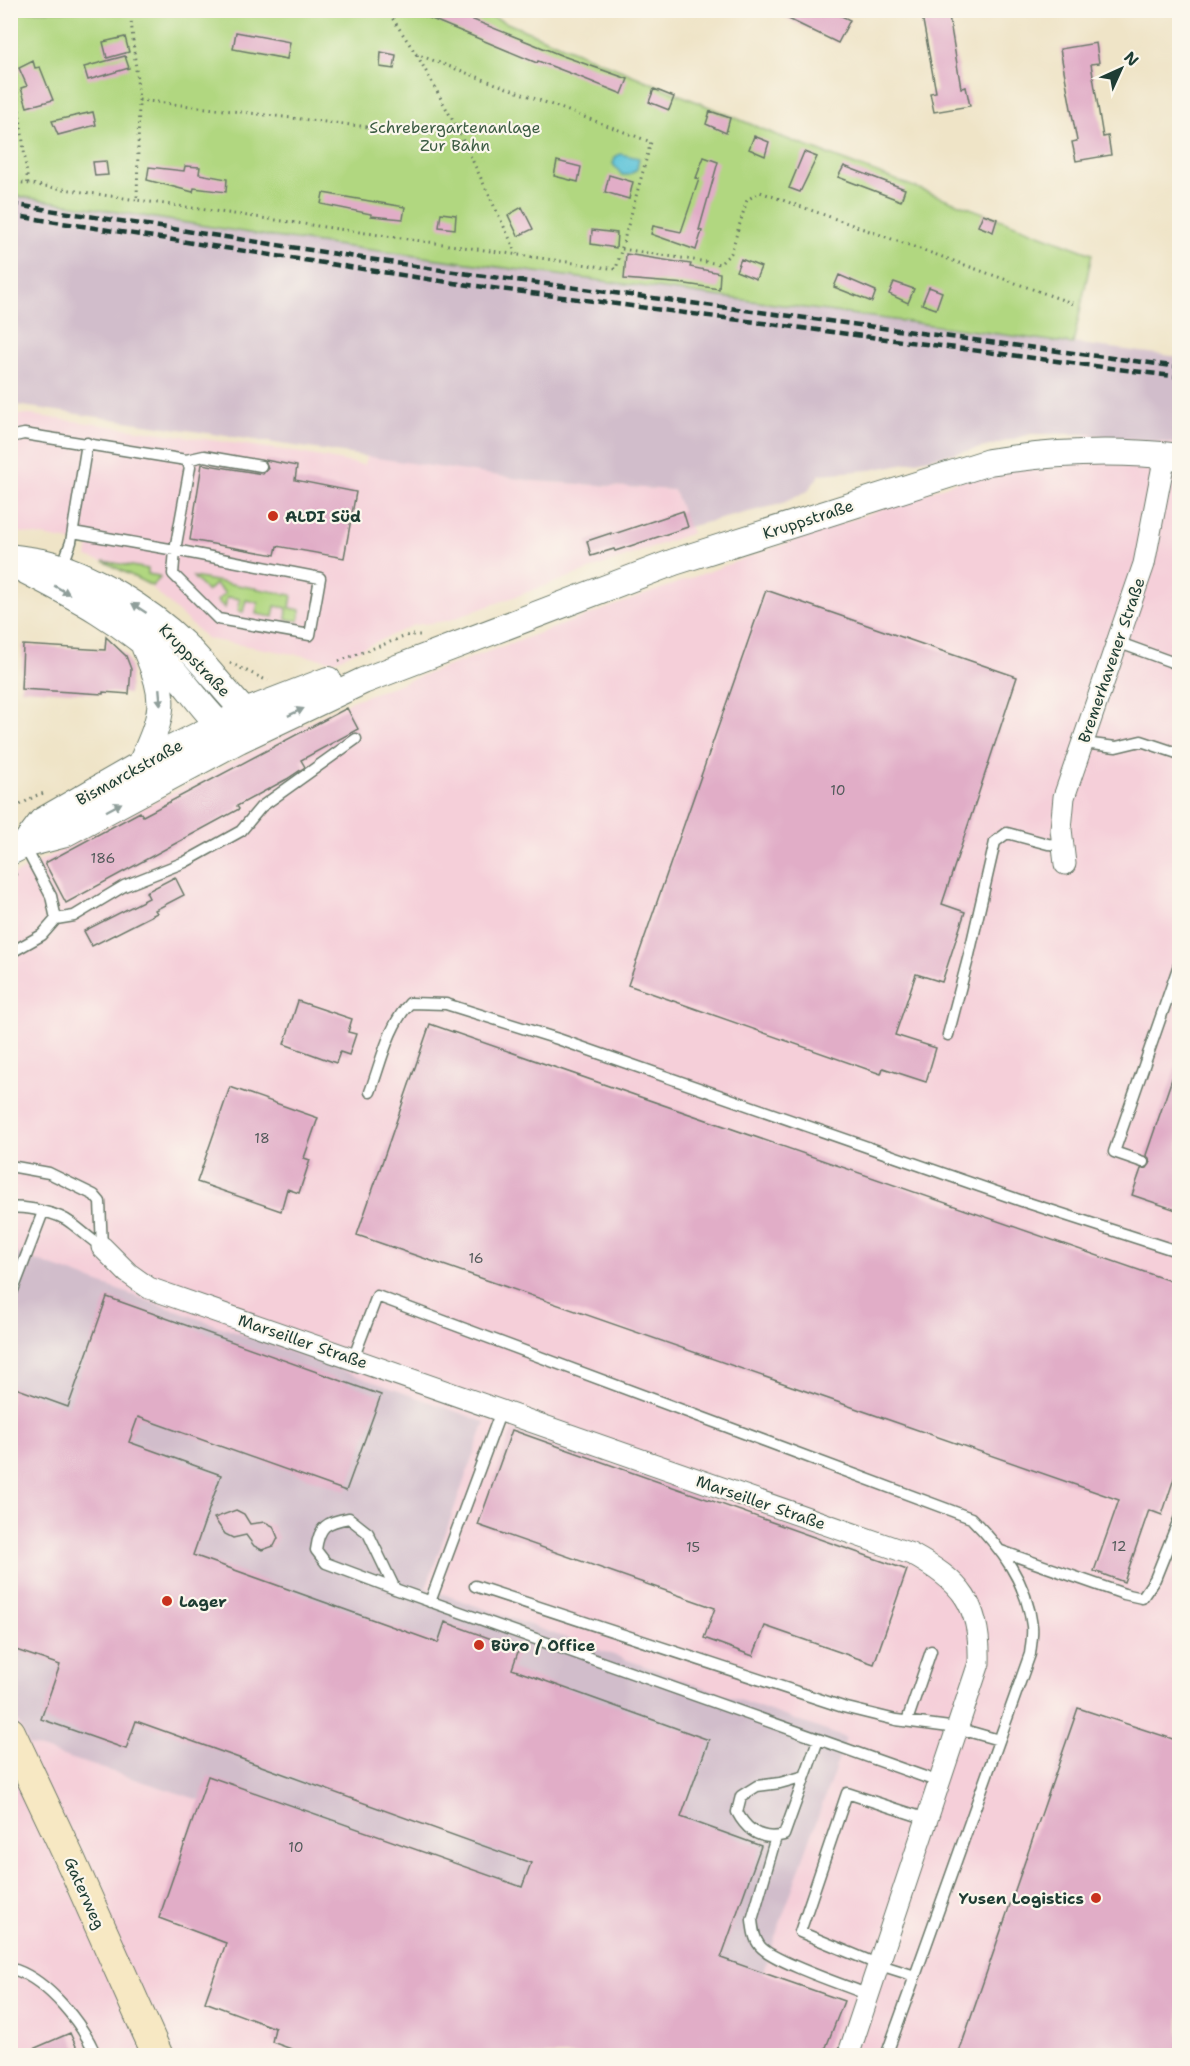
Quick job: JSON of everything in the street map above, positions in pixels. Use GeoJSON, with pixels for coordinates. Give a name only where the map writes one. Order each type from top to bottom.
{"type":"FeatureCollection","features":[{"type":"Feature","properties":{"kind":"main road","name":"Gaterweg"},"geometry":{"type":"LineString","coordinates":[[10,1732],[158,2055]]}},
{"type":"Feature","properties":{"kind":"street","name":"Kruppstraße"},"geometry":{"type":"LineString","coordinates":[[10,563],[93,607],[143,642],[170,667],[218,725],[241,739],[363,681],[674,561],[989,462],[1036,455],[1105,451],[1172,456]]}},
{"type":"Feature","properties":{"kind":"street","name":"Bremerhavener Straße"},"geometry":{"type":"LineString","coordinates":[[1064,854],[1061,829],[1064,797],[1144,564],[1172,456]]}},
{"type":"Feature","properties":{"kind":"street","name":"Kruppstraße"},"geometry":{"type":"LineString","coordinates":[[10,557],[42,562],[61,568],[119,595],[153,617],[184,644],[245,712],[412,649],[449,648]]}},
{"type":"Feature","properties":{"kind":"street","name":"Kruppstraße"},"geometry":{"type":"LineString","coordinates":[[141,764],[157,727],[161,706],[159,684],[143,642]]}},
{"type":"Feature","properties":{"kind":"street","name":"Bismarckstraße"},"geometry":{"type":"LineString","coordinates":[[17,848],[42,821],[141,764],[245,712]]}},
{"type":"Feature","properties":{"kind":"street"},"geometry":{"type":"LineString","coordinates":[[241,739],[245,712]]}},
{"type":"Feature","properties":{"kind":"street","name":"Bismarckstraße"},"geometry":{"type":"LineString","coordinates":[[17,848],[62,835],[241,739]]}},
{"type":"Feature","properties":{"kind":"street","name":"Marseiller Straße"},"geometry":{"type":"LineString","coordinates":[[102,1247],[128,1273],[149,1288],[911,1554],[935,1567],[956,1584],[969,1601],[980,1638],[979,1663],[848,2055]]}},
{"type":"Feature","properties":{"kind":"lane"},"geometry":{"type":"LineString","coordinates":[[10,437],[24,434],[186,460],[204,456],[261,466]]}},
{"type":"Feature","properties":{"kind":"lane"},"geometry":{"type":"LineString","coordinates":[[61,568],[71,542],[87,443]]}},
{"type":"Feature","properties":{"kind":"lane"},"geometry":{"type":"LineString","coordinates":[[73,532],[175,550],[320,578],[310,635],[218,619],[173,574],[175,550],[190,467],[186,460]]}},
{"type":"Feature","properties":{"kind":"lane"},"geometry":{"type":"LineString","coordinates":[[1117,642],[1179,665]]}},
{"type":"Feature","properties":{"kind":"lane"},"geometry":{"type":"LineString","coordinates":[[10,953],[42,935],[56,919],[74,916],[124,886],[185,862],[241,831],[261,807],[356,739]]}},
{"type":"Feature","properties":{"kind":"lane"},"geometry":{"type":"LineString","coordinates":[[1083,742],[1116,747],[1141,741],[1179,754]]}},
{"type":"Feature","properties":{"kind":"lane"},"geometry":{"type":"LineString","coordinates":[[948,1035],[974,937],[995,842],[1007,833],[1048,844],[1064,854]]}},
{"type":"Feature","properties":{"kind":"lane"},"geometry":{"type":"LineString","coordinates":[[17,848],[51,896],[56,919]]}},
{"type":"Feature","properties":{"kind":"lane"},"geometry":{"type":"LineString","coordinates":[[1143,1162],[1114,1152],[1179,962]]}},
{"type":"Feature","properties":{"kind":"lane"},"geometry":{"type":"LineString","coordinates":[[370,1092],[394,1025],[403,1011],[410,1003],[446,1004],[558,1039],[1022,1201],[1179,1252]]}},
{"type":"Feature","properties":{"kind":"lane"},"geometry":{"type":"LineString","coordinates":[[10,1166],[49,1173],[94,1195],[100,1202],[102,1247]]}},
{"type":"Feature","properties":{"kind":"lane"},"geometry":{"type":"LineString","coordinates":[[10,1208],[21,1206],[70,1221],[83,1235],[102,1247]]}},
{"type":"Feature","properties":{"kind":"lane"},"geometry":{"type":"LineString","coordinates":[[10,1298],[43,1212]]}},
{"type":"Feature","properties":{"kind":"lane"},"geometry":{"type":"LineString","coordinates":[[352,1359],[377,1296],[971,1518],[1008,1559],[1027,1597],[1032,1628],[1030,1654],[886,2055]]}},
{"type":"Feature","properties":{"kind":"lane"},"geometry":{"type":"LineString","coordinates":[[430,1602],[501,1411]]}},
{"type":"Feature","properties":{"kind":"lane"},"geometry":{"type":"LineString","coordinates":[[1001,1551],[1124,1594],[1142,1598],[1155,1580],[1179,1517]]}},
{"type":"Feature","properties":{"kind":"lane"},"geometry":{"type":"LineString","coordinates":[[394,1589],[368,1533],[349,1518],[332,1521],[318,1534],[316,1550],[326,1563],[394,1589],[430,1602],[939,1782]]}},
{"type":"Feature","properties":{"kind":"lane"},"geometry":{"type":"LineString","coordinates":[[475,1586],[843,1707],[907,1721],[957,1728],[999,1740]]}},
{"type":"Feature","properties":{"kind":"lane"},"geometry":{"type":"LineString","coordinates":[[907,1721],[931,1651]]}},
{"type":"Feature","properties":{"kind":"lane"},"geometry":{"type":"LineString","coordinates":[[805,1776],[757,1786],[741,1796],[737,1812],[745,1827],[770,1838],[784,1835],[818,1740]]}},
{"type":"Feature","properties":{"kind":"lane"},"geometry":{"type":"LineString","coordinates":[[915,1976],[877,1964],[800,1932],[847,1793],[927,1819]]}},
{"type":"Feature","properties":{"kind":"lane"},"geometry":{"type":"LineString","coordinates":[[776,1837],[752,1920],[760,1947],[775,1958],[867,1994]]}},
{"type":"Feature","properties":{"kind":"lane"},"geometry":{"type":"LineString","coordinates":[[10,1972],[16,1970],[39,1981],[77,2023],[89,2039],[96,2055]]}},
{"type":"Feature","properties":{"kind":"path"},"geometry":{"type":"LineString","coordinates":[[130,10],[139,100],[137,200]]}},
{"type":"Feature","properties":{"kind":"path"},"geometry":{"type":"LineString","coordinates":[[387,10],[416,54],[457,128],[517,254]]}},
{"type":"Feature","properties":{"kind":"path"},"geometry":{"type":"LineString","coordinates":[[10,182],[616,269],[651,142],[416,54]]}},
{"type":"Feature","properties":{"kind":"path"},"geometry":{"type":"LineString","coordinates":[[16,92],[27,184]]}},
{"type":"Feature","properties":{"kind":"path"},"geometry":{"type":"LineString","coordinates":[[139,100],[445,136],[457,128]]}},
{"type":"Feature","properties":{"kind":"path"},"geometry":{"type":"LineString","coordinates":[[622,249],[720,264],[731,253],[747,200],[760,192],[1077,305]]}},
{"type":"Feature","properties":{"kind":"path"},"geometry":{"type":"LineString","coordinates":[[230,662],[258,677]]}},
{"type":"Feature","properties":{"kind":"path"},"geometry":{"type":"LineString","coordinates":[[10,812],[35,796],[52,790]]}},
{"type":"Feature","properties":{"kind":"shaded area"},"geometry":{"type":"Polygon","coordinates":[[[10,195],[274,237],[1179,357],[1179,444],[1088,434],[1031,434],[986,447],[871,470],[820,474],[808,491],[781,504],[688,527],[674,490],[534,481],[10,404],[10,195]]]}},
{"type":"Feature","properties":{"kind":"shaded area"},"geometry":{"type":"Polygon","coordinates":[[[23,414],[290,451],[364,465],[367,455],[534,481],[674,490],[692,533],[447,621],[414,625],[334,661],[213,640],[206,638],[150,586],[107,563],[87,557],[89,544],[11,531],[11,417],[23,414]]]}},
{"type":"Feature","properties":{"kind":"shaded area"},"geometry":{"type":"Polygon","coordinates":[[[1088,434],[1179,444],[1179,2055],[11,2056],[11,876],[346,703],[1088,434]]]}},
{"type":"Feature","properties":{"kind":"shaded area"},"geometry":{"type":"Polygon","coordinates":[[[10,1251],[485,1422],[426,1588],[846,1738],[760,1980],[29,1745],[10,1706],[10,1251]]]}},
{"type":"Feature","properties":{"kind":"green space","name":"Schrebergartenanlage Zur Bahn"},"geometry":{"type":"Polygon","coordinates":[[[10,11],[478,11],[779,136],[1092,254],[1073,344],[274,237],[11,195],[10,11]]]}},
{"type":"Feature","properties":{"kind":"green space"},"geometry":{"type":"Polygon","coordinates":[[[103,561],[148,569],[148,574],[160,578],[152,586],[103,561]]]}},
{"type":"Feature","properties":{"kind":"green space"},"geometry":{"type":"Polygon","coordinates":[[[193,577],[292,595],[290,608],[301,610],[299,621],[286,619],[287,608],[275,606],[273,617],[256,614],[258,603],[246,600],[243,612],[238,611],[240,599],[227,597],[225,608],[217,601],[225,593],[215,584],[207,592],[193,577]]]}},
{"type":"Feature","properties":{"kind":"water"},"geometry":{"type":"Polygon","coordinates":[[[620,154],[639,158],[637,169],[629,175],[622,175],[613,164],[615,157],[620,154]]]}},
{"type":"Feature","properties":{"kind":"building"},"geometry":{"type":"Polygon","coordinates":[[[410,10],[462,10],[461,15],[628,79],[622,94],[538,61],[537,63],[410,10]]]}},
{"type":"Feature","properties":{"kind":"building"},"geometry":{"type":"Polygon","coordinates":[[[770,10],[829,10],[850,20],[838,43],[770,10]]]}},
{"type":"Feature","properties":{"kind":"building"},"geometry":{"type":"Polygon","coordinates":[[[921,10],[948,10],[961,88],[966,87],[970,106],[934,112],[930,93],[936,92],[921,10]]]}},
{"type":"Feature","properties":{"kind":"building"},"geometry":{"type":"Polygon","coordinates":[[[236,32],[290,42],[287,59],[233,49],[236,32]]]}},
{"type":"Feature","properties":{"kind":"building"},"geometry":{"type":"Polygon","coordinates":[[[125,37],[129,52],[107,58],[103,42],[125,37]]]}},
{"type":"Feature","properties":{"kind":"building"},"geometry":{"type":"Polygon","coordinates":[[[1096,43],[1099,63],[1091,64],[1103,137],[1108,136],[1111,155],[1076,161],[1072,142],[1077,141],[1060,49],[1096,43]]]}},
{"type":"Feature","properties":{"kind":"building"},"geometry":{"type":"Polygon","coordinates":[[[381,52],[396,55],[394,69],[380,67],[381,52]]]}},
{"type":"Feature","properties":{"kind":"building"},"geometry":{"type":"Polygon","coordinates":[[[125,56],[129,68],[88,80],[84,67],[125,56]]]}},
{"type":"Feature","properties":{"kind":"building"},"geometry":{"type":"Polygon","coordinates":[[[33,61],[35,68],[40,67],[53,100],[27,107],[21,88],[27,86],[19,68],[33,61]]]}},
{"type":"Feature","properties":{"kind":"building"},"geometry":{"type":"Polygon","coordinates":[[[654,89],[674,97],[669,110],[649,102],[654,89]]]}},
{"type":"Feature","properties":{"kind":"building"},"geometry":{"type":"Polygon","coordinates":[[[710,111],[730,118],[726,133],[706,124],[710,111]]]}},
{"type":"Feature","properties":{"kind":"building"},"geometry":{"type":"Polygon","coordinates":[[[93,112],[96,125],[58,135],[52,121],[93,112]]]}},
{"type":"Feature","properties":{"kind":"building"},"geometry":{"type":"Polygon","coordinates":[[[754,136],[769,142],[765,156],[749,149],[754,136]]]}},
{"type":"Feature","properties":{"kind":"building"},"geometry":{"type":"Polygon","coordinates":[[[804,152],[817,157],[800,192],[789,188],[804,152]]]}},
{"type":"Feature","properties":{"kind":"building"},"geometry":{"type":"Polygon","coordinates":[[[704,157],[718,162],[699,230],[702,231],[696,250],[651,234],[653,226],[681,232],[704,157]]]}},
{"type":"Feature","properties":{"kind":"building"},"geometry":{"type":"Polygon","coordinates":[[[106,161],[108,175],[95,176],[93,162],[106,161]]]}},
{"type":"Feature","properties":{"kind":"building"},"geometry":{"type":"Polygon","coordinates":[[[557,161],[581,167],[578,182],[554,176],[557,161]]]}},
{"type":"Feature","properties":{"kind":"building"},"geometry":{"type":"Polygon","coordinates":[[[185,166],[200,167],[199,174],[227,179],[226,192],[194,188],[193,192],[147,180],[149,167],[184,171],[185,166]]]}},
{"type":"Feature","properties":{"kind":"building"},"geometry":{"type":"Polygon","coordinates":[[[844,166],[905,189],[901,201],[838,177],[844,166]]]}},
{"type":"Feature","properties":{"kind":"building"},"geometry":{"type":"Polygon","coordinates":[[[609,175],[633,182],[629,199],[605,192],[609,175]]]}},
{"type":"Feature","properties":{"kind":"building"},"geometry":{"type":"Polygon","coordinates":[[[323,193],[405,207],[403,219],[371,216],[371,214],[321,204],[323,193]]]}},
{"type":"Feature","properties":{"kind":"building"},"geometry":{"type":"Polygon","coordinates":[[[522,207],[533,229],[518,236],[508,215],[522,207]]]}},
{"type":"Feature","properties":{"kind":"building"},"geometry":{"type":"Polygon","coordinates":[[[441,213],[456,215],[455,229],[439,227],[441,213]]]}},
{"type":"Feature","properties":{"kind":"building"},"geometry":{"type":"Polygon","coordinates":[[[983,214],[997,219],[993,232],[978,226],[983,214]]]}},
{"type":"Feature","properties":{"kind":"building"},"geometry":{"type":"Polygon","coordinates":[[[592,230],[617,233],[616,248],[591,244],[592,230]]]}},
{"type":"Feature","properties":{"kind":"building"},"geometry":{"type":"Polygon","coordinates":[[[626,254],[691,264],[690,267],[720,273],[719,289],[624,279],[626,254]]]}},
{"type":"Feature","properties":{"kind":"building"},"geometry":{"type":"Polygon","coordinates":[[[741,259],[761,267],[756,279],[736,271],[741,259]]]}},
{"type":"Feature","properties":{"kind":"building"},"geometry":{"type":"Polygon","coordinates":[[[839,275],[876,291],[872,302],[834,287],[839,275]]]}},
{"type":"Feature","properties":{"kind":"building"},"geometry":{"type":"Polygon","coordinates":[[[894,282],[914,289],[908,303],[889,294],[894,282]]]}},
{"type":"Feature","properties":{"kind":"building"},"geometry":{"type":"Polygon","coordinates":[[[929,287],[942,292],[936,309],[922,304],[929,287]]]}},
{"type":"Feature","properties":{"kind":"building","name":"ALDI Süd"},"geometry":{"type":"Polygon","coordinates":[[[265,460],[297,466],[295,480],[356,492],[344,558],[277,546],[275,555],[190,540],[202,464],[263,474],[268,468],[265,460]]]}},
{"type":"Feature","properties":{"kind":"building"},"geometry":{"type":"Polygon","coordinates":[[[683,511],[688,527],[615,551],[614,549],[591,556],[587,541],[683,511]]]}},
{"type":"Feature","properties":{"kind":"building"},"geometry":{"type":"Polygon","coordinates":[[[766,590],[1017,677],[942,904],[965,912],[942,982],[916,974],[895,1035],[936,1048],[926,1082],[883,1068],[881,1074],[628,985],[766,590]]]}},
{"type":"Feature","properties":{"kind":"building"},"geometry":{"type":"Polygon","coordinates":[[[106,637],[126,656],[131,669],[129,694],[21,689],[23,645],[105,650],[106,637]]]}},
{"type":"Feature","properties":{"kind":"building"},"geometry":{"type":"Polygon","coordinates":[[[347,708],[358,729],[301,760],[305,767],[237,806],[239,809],[66,903],[45,863],[140,812],[143,816],[347,708]]]}},
{"type":"Feature","properties":{"kind":"building"},"geometry":{"type":"Polygon","coordinates":[[[175,877],[184,895],[155,910],[157,913],[92,946],[84,931],[149,898],[146,892],[175,877]]]}},
{"type":"Feature","properties":{"kind":"building"},"geometry":{"type":"Polygon","coordinates":[[[298,1001],[352,1019],[348,1032],[356,1034],[349,1055],[340,1052],[336,1063],[284,1044],[298,1001]]]}},
{"type":"Feature","properties":{"kind":"building"},"geometry":{"type":"Polygon","coordinates":[[[430,1024],[1179,1284],[1179,1463],[1162,1515],[1149,1510],[1124,1582],[1094,1571],[1119,1500],[357,1235],[430,1024]]]}},
{"type":"Feature","properties":{"kind":"building"},"geometry":{"type":"Polygon","coordinates":[[[1177,1064],[1179,1065],[1179,1211],[1132,1195],[1141,1169],[1147,1168],[1150,1164],[1146,1155],[1177,1064]]]}},
{"type":"Feature","properties":{"kind":"building"},"geometry":{"type":"Polygon","coordinates":[[[230,1087],[318,1118],[304,1158],[310,1160],[299,1193],[287,1189],[281,1211],[197,1182],[230,1087]]]}},
{"type":"Feature","properties":{"kind":"building","name":"Lager"},"geometry":{"type":"Polygon","coordinates":[[[107,1297],[381,1395],[346,1491],[138,1417],[129,1442],[221,1475],[193,1555],[438,1643],[445,1622],[519,1649],[512,1669],[709,1740],[681,1817],[761,1846],[721,1958],[844,2001],[823,2055],[308,2055],[272,2042],[275,2028],[205,2002],[226,1943],[159,1918],[208,1776],[522,1887],[531,1863],[136,1721],[126,1749],[41,1719],[60,1665],[10,1648],[10,1386],[68,1407],[107,1297]]]}},
{"type":"Feature","properties":{"kind":"building"},"geometry":{"type":"Polygon","coordinates":[[[512,1430],[907,1570],[874,1664],[765,1626],[753,1656],[704,1638],[715,1608],[478,1525],[512,1430]]]}},
{"type":"Feature","properties":{"kind":"building"},"geometry":{"type":"Polygon","coordinates":[[[236,1510],[244,1514],[250,1524],[265,1522],[273,1526],[278,1538],[274,1546],[262,1550],[254,1546],[246,1535],[233,1538],[225,1534],[214,1518],[236,1510]]]}},
{"type":"Feature","properties":{"kind":"building","name":"Yusen Logistics"},"geometry":{"type":"Polygon","coordinates":[[[1078,1708],[1179,1741],[1179,2055],[958,2055],[1078,1708]]]}},
{"type":"Feature","properties":{"kind":"building"},"geometry":{"type":"Polygon","coordinates":[[[70,2033],[80,2055],[19,2055],[70,2033]]]}},
{"type":"Feature","properties":{"kind":"railway"},"geometry":{"type":"LineString","coordinates":[[10,204],[454,272],[1180,367]]}},
{"type":"Feature","properties":{"kind":"railway"},"geometry":{"type":"LineString","coordinates":[[10,215],[454,283],[1180,377]]}},
{"type":"Feature","properties":{"kind":"place","name":"ALDI Süd"},"geometry":{"type":"Point","coordinates":[273,516]}},
{"type":"Feature","properties":{"kind":"place","name":"Lager"},"geometry":{"type":"Point","coordinates":[167,1601]}},
{"type":"Feature","properties":{"kind":"place","name":"Büro / Office"},"geometry":{"type":"Point","coordinates":[479,1645]}},
{"type":"Feature","properties":{"kind":"place","name":"Yusen Logistics"},"geometry":{"type":"Point","coordinates":[1096,1898]}}]}
